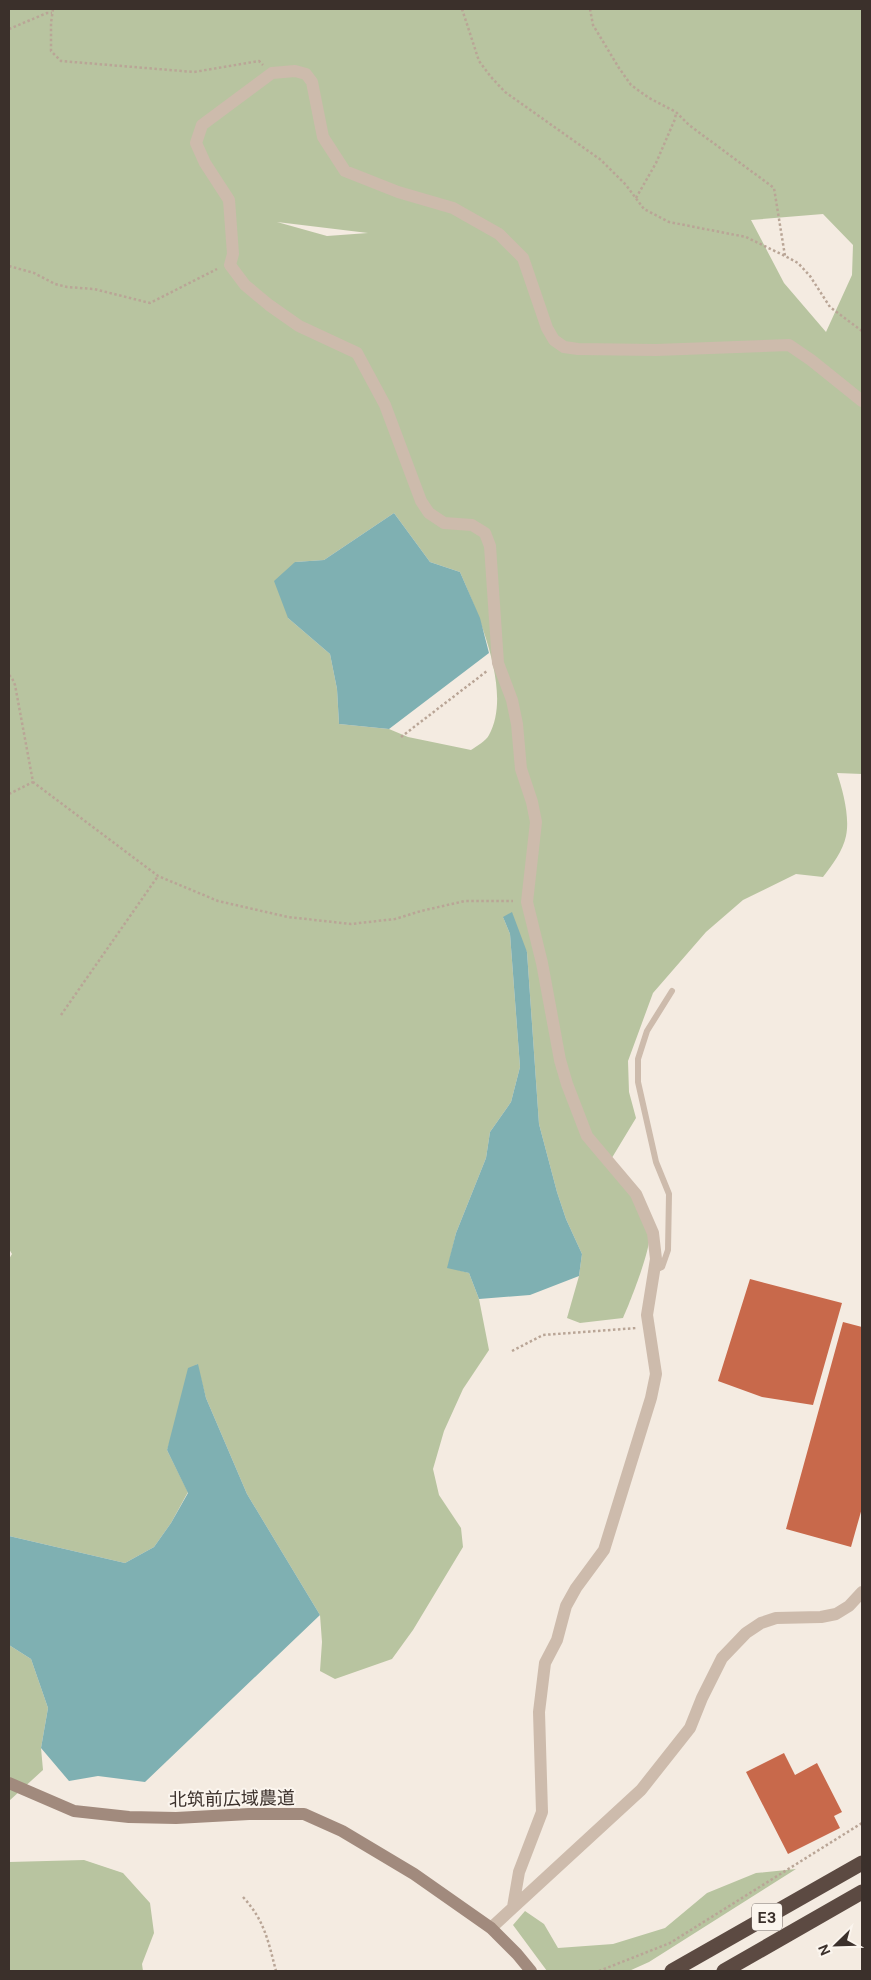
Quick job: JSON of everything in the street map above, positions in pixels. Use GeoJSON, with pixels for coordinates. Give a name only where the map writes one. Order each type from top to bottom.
{"type":"FeatureCollection","features":[{"type":"Feature","properties":{"kind":"highway","name":"E3"},"geometry":{"type":"LineString","coordinates":[[672,1971],[862,1863]]}},
{"type":"Feature","properties":{"kind":"highway","name":"E3"},"geometry":{"type":"LineString","coordinates":[[724,1971],[862,1892]]}},
{"type":"Feature","properties":{"kind":"street"},"geometry":{"type":"LineString","coordinates":[[513,1907],[519,1872],[542,1812],[539,1712],[545,1663],[557,1640],[566,1606],[576,1588],[604,1550],[634,1459],[656,1374],[647,1315],[656,1259],[653,1233],[636,1194],[587,1136],[560,1060],[542,963],[527,902],[536,822],[532,802],[521,769],[517,724],[512,700],[498,663],[490,546],[485,533],[472,525],[444,523],[429,513],[421,501],[385,404],[357,353],[299,326],[245,285],[230,265],[233,254],[229,200],[196,143],[202,125],[272,73],[295,71],[306,74],[312,82],[323,137],[344,171],[398,192],[453,208],[499,234],[523,258],[547,328],[554,340],[564,347],[578,349],[656,350],[789,345],[811,360],[862,402]]}},
{"type":"Feature","properties":{"kind":"street"},"geometry":{"type":"LineString","coordinates":[[492,1928],[641,1790],[690,1728],[702,1698],[722,1658],[746,1633],[762,1623],[776,1618],[821,1617],[836,1614],[850,1606],[862,1592]]}},
{"type":"Feature","properties":{"kind":"street","name":"北筑前広域農道"},"geometry":{"type":"LineString","coordinates":[[9,1783],[74,1811],[121,1816],[176,1818],[249,1814],[304,1814],[342,1831],[406,1869],[492,1928],[531,1971]]}},
{"type":"Feature","properties":{"kind":"lane"},"geometry":{"type":"LineString","coordinates":[[654,1270],[662,1267],[668,1250],[669,1194],[656,1162],[638,1082],[638,1059],[647,1031],[672,991]]}},
{"type":"Feature","properties":{"kind":"path"},"geometry":{"type":"LineString","coordinates":[[53,9],[51,51],[61,62],[194,72],[259,61],[272,73]]}},
{"type":"Feature","properties":{"kind":"path"},"geometry":{"type":"LineString","coordinates":[[462,9],[479,61],[491,77],[505,92],[600,160],[644,208],[669,222],[746,237],[785,256],[798,264],[810,276],[830,307],[862,331]]}},
{"type":"Feature","properties":{"kind":"path"},"geometry":{"type":"LineString","coordinates":[[590,9],[593,25],[618,68],[632,85],[649,98],[676,112],[689,126],[774,188],[785,256]]}},
{"type":"Feature","properties":{"kind":"path"},"geometry":{"type":"LineString","coordinates":[[9,29],[47,13],[52,14]]}},
{"type":"Feature","properties":{"kind":"path"},"geometry":{"type":"LineString","coordinates":[[636,198],[656,163],[675,119],[676,112]]}},
{"type":"Feature","properties":{"kind":"path"},"geometry":{"type":"LineString","coordinates":[[9,266],[34,273],[55,284],[94,289],[150,303],[223,266],[230,265]]}},
{"type":"Feature","properties":{"kind":"path"},"geometry":{"type":"LineString","coordinates":[[401,737],[498,663]]}},
{"type":"Feature","properties":{"kind":"path"},"geometry":{"type":"LineString","coordinates":[[9,675],[14,685],[33,782],[158,876],[218,901],[288,917],[351,924],[395,920],[421,911],[465,901],[527,902]]}},
{"type":"Feature","properties":{"kind":"path"},"geometry":{"type":"LineString","coordinates":[[9,794],[33,782]]}},
{"type":"Feature","properties":{"kind":"path"},"geometry":{"type":"LineString","coordinates":[[61,1015],[158,876]]}},
{"type":"Feature","properties":{"kind":"path"},"geometry":{"type":"LineString","coordinates":[[512,1351],[544,1335],[648,1326]]}},
{"type":"Feature","properties":{"kind":"path"},"geometry":{"type":"LineString","coordinates":[[600,1971],[670,1942],[862,1823]]}},
{"type":"Feature","properties":{"kind":"path"},"geometry":{"type":"LineString","coordinates":[[243,1897],[255,1910],[264,1925],[276,1971]]}},
{"type":"Feature","properties":{"kind":"green space"},"geometry":{"type":"Polygon","coordinates":[[[9,9],[862,9],[862,774],[837,773],[844,796],[846,812],[847,829],[845,842],[837,858],[823,877],[796,874],[743,900],[706,932],[653,993],[628,1061],[629,1092],[636,1118],[610,1161],[639,1207],[647,1226],[649,1237],[643,1264],[623,1318],[580,1323],[567,1318],[579,1276],[582,1254],[566,1219],[557,1192],[539,1124],[527,952],[503,917],[510,934],[520,1067],[511,1102],[490,1132],[486,1158],[456,1233],[448,1267],[469,1273],[479,1299],[489,1350],[463,1389],[444,1431],[433,1469],[439,1495],[461,1528],[463,1547],[413,1630],[392,1659],[335,1679],[320,1671],[322,1642],[320,1615],[247,1494],[206,1398],[197,1364],[167,1450],[188,1492],[171,1523],[154,1547],[125,1563],[9,1536],[9,1259],[12,1254],[9,1249],[9,9]],[[823,214],[751,220],[784,283],[826,332],[852,275],[853,245],[823,214]],[[277,222],[327,236],[368,233],[277,222]],[[394,513],[324,560],[295,562],[288,618],[330,654],[337,689],[339,724],[389,729],[408,737],[471,750],[484,741],[489,735],[495,717],[497,697],[495,676],[476,609],[460,572],[430,562],[394,513]]]}},
{"type":"Feature","properties":{"kind":"green space"},"geometry":{"type":"Polygon","coordinates":[[[9,1645],[31,1659],[48,1708],[41,1748],[43,1770],[9,1801],[9,1645]]]}},
{"type":"Feature","properties":{"kind":"green space"},"geometry":{"type":"Polygon","coordinates":[[[84,1860],[123,1873],[150,1903],[154,1933],[142,1964],[143,1971],[9,1971],[9,1862],[84,1860]]]}},
{"type":"Feature","properties":{"kind":"green space"},"geometry":{"type":"Polygon","coordinates":[[[796,1869],[649,1962],[629,1971],[547,1971],[513,1925],[525,1911],[544,1924],[558,1948],[613,1944],[665,1928],[707,1893],[756,1873],[796,1869]]]}},
{"type":"Feature","properties":{"kind":"water"},"geometry":{"type":"Polygon","coordinates":[[[394,513],[430,562],[460,572],[480,618],[489,653],[389,729],[339,724],[337,689],[330,654],[288,618],[274,581],[295,562],[324,560],[394,513]]]}},
{"type":"Feature","properties":{"kind":"water"},"geometry":{"type":"Polygon","coordinates":[[[512,912],[527,952],[539,1124],[557,1192],[566,1219],[582,1254],[579,1276],[530,1295],[479,1299],[469,1273],[447,1268],[456,1233],[486,1158],[490,1132],[511,1102],[520,1067],[510,934],[503,917],[512,912]]]}},
{"type":"Feature","properties":{"kind":"water"},"geometry":{"type":"Polygon","coordinates":[[[198,1364],[206,1398],[247,1494],[320,1615],[145,1782],[98,1776],[69,1781],[41,1748],[48,1708],[31,1659],[9,1645],[9,1536],[125,1563],[154,1547],[171,1523],[188,1493],[167,1450],[188,1368],[198,1364]]]}},
{"type":"Feature","properties":{"kind":"building"},"geometry":{"type":"Polygon","coordinates":[[[750,1279],[842,1303],[813,1405],[762,1397],[718,1381],[750,1279]]]}},
{"type":"Feature","properties":{"kind":"building"},"geometry":{"type":"Polygon","coordinates":[[[843,1322],[862,1327],[862,1508],[851,1547],[786,1529],[843,1322]]]}},
{"type":"Feature","properties":{"kind":"building"},"geometry":{"type":"Polygon","coordinates":[[[784,1753],[795,1775],[817,1763],[842,1812],[834,1816],[840,1828],[788,1854],[746,1772],[784,1753]]]}}]}
